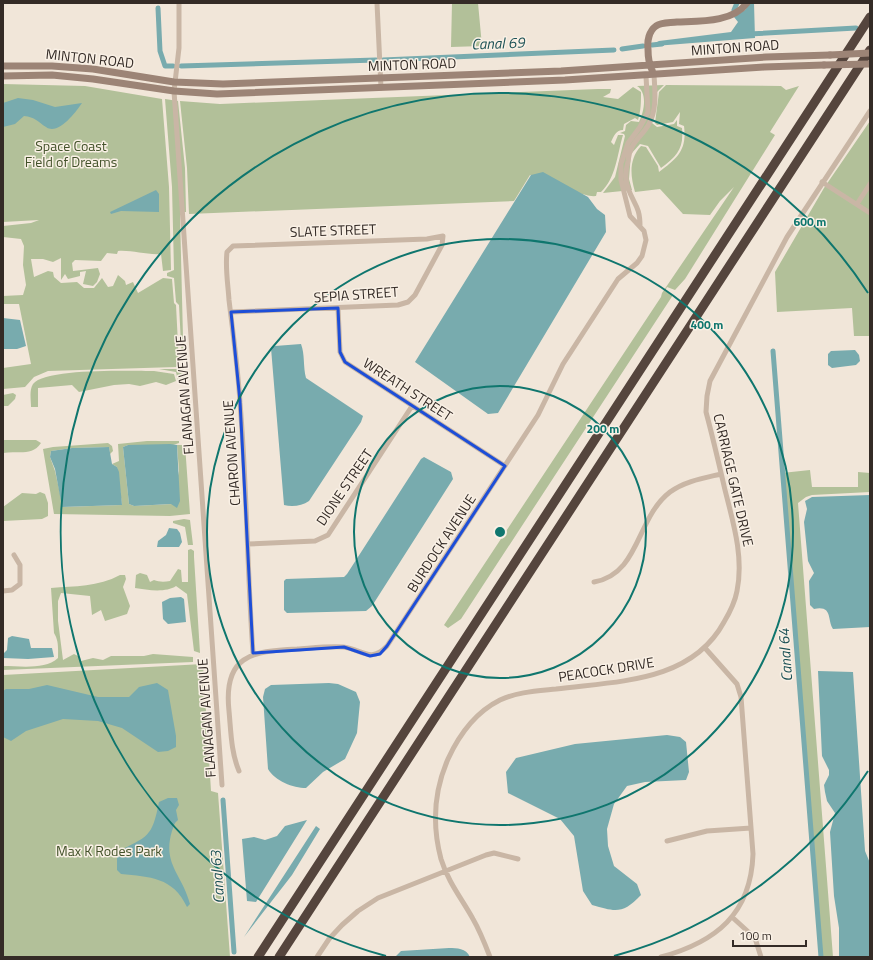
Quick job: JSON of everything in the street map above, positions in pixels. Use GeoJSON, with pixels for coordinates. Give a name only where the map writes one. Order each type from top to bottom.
{"type":"FeatureCollection","features":[{"type":"Feature","properties":{"kind":"highway"},"geometry":{"type":"LineString","coordinates":[[258,957],[870,17]]}},
{"type":"Feature","properties":{"kind":"highway"},"geometry":{"type":"LineString","coordinates":[[279,957],[870,50]]}},
{"type":"Feature","properties":{"kind":"main road"},"geometry":{"type":"LineString","coordinates":[[654,75],[650,66],[648,39],[655,27],[665,23],[706,20],[729,16],[743,8],[747,3]]}},
{"type":"Feature","properties":{"kind":"main road","name":"MINTON ROAD"},"geometry":{"type":"LineString","coordinates":[[7,66],[93,69],[174,82],[223,84],[380,79],[650,66],[766,57],[870,53]]}},
{"type":"Feature","properties":{"kind":"main road","name":"MINTON ROAD"},"geometry":{"type":"LineString","coordinates":[[3,76],[52,75],[93,79],[174,92],[217,94],[646,76],[764,67],[870,64]]}},
{"type":"Feature","properties":{"kind":"main road"},"geometry":{"type":"LineString","coordinates":[[7,66],[20,75],[29,66]]}},
{"type":"Feature","properties":{"kind":"main road"},"geometry":{"type":"LineString","coordinates":[[646,76],[650,66]]}},
{"type":"Feature","properties":{"kind":"street","name":"FLANAGAN AVENUE"},"geometry":{"type":"LineString","coordinates":[[179,3],[179,48],[174,92],[222,785]]}},
{"type":"Feature","properties":{"kind":"street"},"geometry":{"type":"LineString","coordinates":[[377,3],[381,88]]}},
{"type":"Feature","properties":{"kind":"street","name":"BURDOCK AVENUE"},"geometry":{"type":"LineString","coordinates":[[640,226],[630,216],[623,193],[621,180],[628,143],[649,124],[655,107],[654,75]]}},
{"type":"Feature","properties":{"kind":"street","name":"BURDOCK AVENUE"},"geometry":{"type":"LineString","coordinates":[[642,129],[648,112],[646,76]]}},
{"type":"Feature","properties":{"kind":"street","name":"CARRIAGE GATE DRIVE"},"geometry":{"type":"LineString","coordinates":[[705,648],[718,634],[732,609],[740,573],[736,540],[706,412],[710,381],[787,237],[870,111]]}},
{"type":"Feature","properties":{"kind":"street","name":"BURDOCK AVENUE"},"geometry":{"type":"LineString","coordinates":[[253,653],[266,650],[344,647],[370,656],[380,654],[387,646],[538,415],[564,364],[618,279],[637,263],[642,256],[646,240],[640,226],[638,206],[629,190],[624,164]]}},
{"type":"Feature","properties":{"kind":"street"},"geometry":{"type":"LineString","coordinates":[[822,182],[870,213]]}},
{"type":"Feature","properties":{"kind":"street"},"geometry":{"type":"LineString","coordinates":[[857,204],[870,184]]}},
{"type":"Feature","properties":{"kind":"street"},"geometry":{"type":"LineString","coordinates":[[623,193],[629,190]]}},
{"type":"Feature","properties":{"kind":"street"},"geometry":{"type":"LineString","coordinates":[[628,209],[638,206]]}},
{"type":"Feature","properties":{"kind":"street","name":"SLATE STREET"},"geometry":{"type":"LineString","coordinates":[[227,252],[233,246],[427,239],[443,236]]}},
{"type":"Feature","properties":{"kind":"street","name":"SEPIA STREET"},"geometry":{"type":"LineString","coordinates":[[230,312],[398,305],[408,302],[415,296],[422,283],[442,245],[443,236]]}},
{"type":"Feature","properties":{"kind":"street","name":"CHARON AVENUE"},"geometry":{"type":"LineString","coordinates":[[227,252],[226,262],[230,312],[240,401],[248,544],[247,576],[253,653]]}},
{"type":"Feature","properties":{"kind":"street","name":"WREATH STREET"},"geometry":{"type":"LineString","coordinates":[[338,308],[340,352],[345,362],[505,466]]}},
{"type":"Feature","properties":{"kind":"street","name":"DIONE STREET"},"geometry":{"type":"LineString","coordinates":[[248,544],[315,541],[328,535],[412,406]]}},
{"type":"Feature","properties":{"kind":"street"},"geometry":{"type":"LineString","coordinates":[[594,582],[611,577],[619,572],[626,562],[653,511],[661,500],[671,491],[689,482],[721,474]]}},
{"type":"Feature","properties":{"kind":"street"},"geometry":{"type":"LineString","coordinates":[[3,590],[12,590],[20,584],[20,565],[14,555]]}},
{"type":"Feature","properties":{"kind":"street"},"geometry":{"type":"LineString","coordinates":[[661,957],[700,944],[719,931],[732,917],[748,887],[753,868],[741,697],[737,684],[705,648]]}},
{"type":"Feature","properties":{"kind":"street","name":"PEACOCK DRIVE"},"geometry":{"type":"LineString","coordinates":[[490,957],[474,920],[457,894],[445,870],[436,830],[435,808],[442,772],[453,749],[466,728],[490,706],[513,695],[655,675],[682,664],[705,648]]}},
{"type":"Feature","properties":{"kind":"street"},"geometry":{"type":"LineString","coordinates":[[239,771],[234,758],[227,698],[228,685],[232,674],[242,661],[253,653]]}},
{"type":"Feature","properties":{"kind":"street"},"geometry":{"type":"LineString","coordinates":[[667,841],[707,831],[751,828]]}},
{"type":"Feature","properties":{"kind":"street"},"geometry":{"type":"LineString","coordinates":[[317,957],[329,939],[358,911],[378,898],[445,870],[494,853],[518,859]]}},
{"type":"Feature","properties":{"kind":"street"},"geometry":{"type":"LineString","coordinates":[[732,917],[755,938],[761,957]]}},
{"type":"Feature","properties":{"kind":"highlighted area"},"geometry":{"type":"Polygon","coordinates":[[[338,308],[340,352],[345,362],[505,466],[387,646],[380,654],[370,656],[344,647],[253,653],[240,401],[231,312],[338,308]]]}},
{"type":"Feature","properties":{"kind":"green space"},"geometry":{"type":"Polygon","coordinates":[[[452,3],[478,3],[482,46],[451,47],[452,3]]]}},
{"type":"Feature","properties":{"kind":"green space","name":"Space Coast Field of Dreams"},"geometry":{"type":"Polygon","coordinates":[[[3,84],[85,86],[162,99],[169,187],[171,270],[163,271],[161,254],[118,251],[117,254],[107,253],[101,261],[75,260],[72,263],[73,271],[98,268],[100,274],[97,282],[93,286],[83,284],[86,271],[80,272],[80,276],[68,279],[65,274],[61,280],[61,258],[53,262],[43,259],[31,259],[34,277],[48,271],[53,272],[54,277],[61,283],[77,282],[84,288],[94,288],[102,278],[108,287],[113,286],[118,275],[125,281],[126,285],[133,282],[138,293],[163,278],[172,279],[174,303],[176,305],[179,364],[176,367],[48,371],[34,377],[25,387],[3,389],[3,368],[31,364],[19,304],[3,304],[3,296],[23,295],[26,285],[23,265],[24,246],[21,239],[3,237],[3,226],[31,223],[39,220],[3,222],[3,84]]]}},
{"type":"Feature","properties":{"kind":"green space"},"geometry":{"type":"Polygon","coordinates":[[[664,85],[657,92],[652,123],[657,127],[674,124],[677,120],[677,126],[682,128],[682,141],[678,151],[671,160],[661,168],[648,146],[640,144],[631,154],[629,179],[632,190],[603,193],[615,177],[625,136],[624,134],[620,133],[625,131],[626,125],[631,121],[639,122],[642,113],[644,98],[643,93],[637,86],[664,85]]]}},
{"type":"Feature","properties":{"kind":"green space"},"geometry":{"type":"Polygon","coordinates":[[[666,85],[781,86],[786,90],[799,86],[770,132],[775,135],[685,279],[675,290],[667,287],[665,291],[673,295],[461,619],[448,628],[444,625],[661,297],[662,293],[734,187],[720,201],[710,215],[683,214],[660,189],[635,192],[632,179],[632,168],[634,156],[641,146],[646,147],[658,166],[659,172],[676,158],[680,153],[684,141],[684,126],[679,124],[680,112],[673,122],[657,125],[655,123],[659,92],[666,85]]]}},
{"type":"Feature","properties":{"kind":"green space"},"geometry":{"type":"Polygon","coordinates":[[[633,87],[641,92],[641,106],[638,120],[635,118],[624,124],[623,130],[617,132],[614,136],[611,142],[614,145],[618,135],[623,135],[613,173],[606,186],[601,192],[597,192],[596,196],[574,192],[530,175],[514,201],[189,214],[187,168],[180,101],[220,104],[598,89],[611,89],[610,93],[603,97],[618,99],[633,87]]]}},
{"type":"Feature","properties":{"kind":"green space"},"geometry":{"type":"Polygon","coordinates":[[[165,99],[178,101],[185,168],[186,212],[181,212],[180,215],[184,379],[178,381],[176,372],[159,369],[177,369],[182,363],[179,305],[176,302],[174,278],[167,276],[167,273],[174,270],[172,187],[165,99]]]}},
{"type":"Feature","properties":{"kind":"green space"},"geometry":{"type":"Polygon","coordinates":[[[870,121],[870,336],[854,336],[852,308],[777,312],[775,272],[824,188],[870,121]]]}},
{"type":"Feature","properties":{"kind":"green space"},"geometry":{"type":"Polygon","coordinates":[[[109,371],[154,371],[174,374],[176,381],[166,385],[156,382],[140,386],[129,384],[114,385],[79,392],[72,385],[38,388],[38,407],[31,407],[31,392],[33,384],[41,379],[54,375],[109,371]]]}},
{"type":"Feature","properties":{"kind":"green space"},"geometry":{"type":"Polygon","coordinates":[[[13,393],[16,395],[15,399],[8,406],[3,406],[3,395],[13,393]]]}},
{"type":"Feature","properties":{"kind":"green space"},"geometry":{"type":"Polygon","coordinates":[[[3,440],[36,440],[41,443],[29,452],[3,453],[3,440]]]}},
{"type":"Feature","properties":{"kind":"green space"},"geometry":{"type":"Polygon","coordinates":[[[147,441],[179,441],[179,443],[173,445],[128,445],[123,447],[129,504],[134,506],[172,504],[179,471],[177,445],[185,445],[190,514],[170,516],[54,514],[43,449],[108,443],[112,446],[113,451],[110,454],[109,447],[72,448],[51,451],[50,457],[55,471],[63,507],[122,505],[117,467],[112,464],[119,461],[118,444],[147,441]]]}},
{"type":"Feature","properties":{"kind":"green space"},"geometry":{"type":"Polygon","coordinates":[[[810,470],[812,487],[858,487],[858,472],[870,473],[870,492],[812,495],[806,497],[798,503],[833,957],[822,957],[782,473],[810,470]]]}},
{"type":"Feature","properties":{"kind":"green space"},"geometry":{"type":"Polygon","coordinates":[[[40,492],[45,494],[48,503],[48,516],[42,519],[3,521],[3,507],[22,493],[36,494],[40,492]]]}},
{"type":"Feature","properties":{"kind":"green space"},"geometry":{"type":"Polygon","coordinates":[[[184,519],[190,520],[193,545],[188,545],[185,527],[173,523],[173,521],[184,519]]]}},
{"type":"Feature","properties":{"kind":"green space"},"geometry":{"type":"Polygon","coordinates":[[[191,549],[194,551],[200,653],[194,651],[187,594],[176,586],[167,590],[135,588],[136,575],[140,573],[147,575],[150,582],[154,580],[170,581],[178,569],[181,570],[182,582],[188,582],[188,550],[191,549]]]}},
{"type":"Feature","properties":{"kind":"green space"},"geometry":{"type":"Polygon","coordinates":[[[120,575],[125,575],[126,579],[123,587],[130,606],[127,614],[105,621],[101,610],[92,615],[90,596],[61,593],[58,601],[58,621],[63,660],[74,654],[80,657],[81,661],[93,658],[103,660],[111,656],[144,656],[153,654],[193,657],[193,662],[3,670],[3,666],[39,666],[53,662],[58,658],[58,648],[54,633],[51,588],[95,584],[120,575]]]}},
{"type":"Feature","properties":{"kind":"green space","name":"Max K Rodes Park"},"geometry":{"type":"Polygon","coordinates":[[[203,664],[211,791],[218,793],[230,957],[3,957],[3,675],[203,664]]]}},
{"type":"Feature","properties":{"kind":"water"},"geometry":{"type":"Polygon","coordinates":[[[750,3],[754,3],[755,38],[655,46],[655,43],[659,41],[731,32],[738,22],[734,17],[745,10],[750,3]]]}},
{"type":"Feature","properties":{"kind":"water"},"geometry":{"type":"Polygon","coordinates":[[[18,98],[33,100],[55,107],[82,103],[76,112],[66,122],[56,128],[51,129],[34,119],[24,116],[15,124],[3,127],[3,103],[18,98]]]}},
{"type":"Feature","properties":{"kind":"water"},"geometry":{"type":"Polygon","coordinates":[[[543,172],[588,197],[597,209],[605,215],[606,232],[498,413],[488,414],[415,362],[531,175],[543,172]]]}},
{"type":"Feature","properties":{"kind":"water"},"geometry":{"type":"Polygon","coordinates":[[[156,190],[159,194],[159,212],[121,211],[111,214],[110,212],[156,190]]]}},
{"type":"Feature","properties":{"kind":"water"},"geometry":{"type":"Polygon","coordinates":[[[3,318],[20,320],[26,346],[17,349],[3,349],[3,318]]]}},
{"type":"Feature","properties":{"kind":"water"},"geometry":{"type":"Polygon","coordinates":[[[301,344],[306,378],[363,416],[361,422],[309,501],[297,506],[290,506],[284,505],[271,348],[275,346],[301,344]]]}},
{"type":"Feature","properties":{"kind":"water"},"geometry":{"type":"Polygon","coordinates":[[[855,350],[859,355],[860,361],[856,365],[832,368],[828,365],[828,354],[831,351],[855,350]]]}},
{"type":"Feature","properties":{"kind":"water"},"geometry":{"type":"Polygon","coordinates":[[[128,445],[177,445],[180,501],[177,508],[171,504],[134,506],[129,504],[123,447],[128,445]]]}},
{"type":"Feature","properties":{"kind":"water"},"geometry":{"type":"Polygon","coordinates":[[[109,447],[112,464],[117,467],[119,472],[122,505],[62,507],[55,469],[50,457],[51,451],[72,448],[109,447]]]}},
{"type":"Feature","properties":{"kind":"water"},"geometry":{"type":"Polygon","coordinates":[[[424,457],[451,472],[453,479],[372,606],[366,611],[287,613],[284,610],[284,581],[286,579],[344,577],[421,459],[424,457]]]}},
{"type":"Feature","properties":{"kind":"water"},"geometry":{"type":"Polygon","coordinates":[[[870,495],[870,627],[833,629],[827,611],[820,608],[814,609],[810,605],[809,581],[814,573],[808,561],[804,522],[807,509],[805,501],[812,497],[870,495]]]}},
{"type":"Feature","properties":{"kind":"water"},"geometry":{"type":"Polygon","coordinates":[[[169,528],[177,529],[180,533],[182,542],[179,547],[157,547],[158,541],[166,535],[169,528]]]}},
{"type":"Feature","properties":{"kind":"water"},"geometry":{"type":"Polygon","coordinates":[[[181,597],[184,599],[186,622],[168,624],[163,619],[162,602],[170,598],[181,597]]]}},
{"type":"Feature","properties":{"kind":"water"},"geometry":{"type":"Polygon","coordinates":[[[12,636],[29,639],[31,648],[52,648],[54,657],[28,659],[3,658],[3,654],[7,650],[8,638],[12,636]]]}},
{"type":"Feature","properties":{"kind":"water"},"geometry":{"type":"Polygon","coordinates":[[[818,671],[853,672],[865,851],[870,863],[870,957],[839,957],[839,928],[834,896],[830,832],[835,813],[827,801],[824,785],[829,775],[829,770],[822,756],[818,671]]]}},
{"type":"Feature","properties":{"kind":"water"},"geometry":{"type":"Polygon","coordinates":[[[157,683],[168,690],[176,736],[176,747],[168,751],[158,752],[122,728],[98,721],[63,719],[26,731],[11,741],[3,737],[3,691],[6,689],[29,689],[47,685],[98,697],[129,697],[139,687],[157,683]]]}},
{"type":"Feature","properties":{"kind":"water"},"geometry":{"type":"Polygon","coordinates":[[[338,684],[356,692],[360,702],[357,733],[345,759],[323,772],[306,788],[296,787],[285,783],[275,777],[268,769],[263,697],[265,689],[271,685],[338,684]]]}},
{"type":"Feature","properties":{"kind":"water"},"geometry":{"type":"Polygon","coordinates":[[[667,735],[680,737],[686,742],[689,772],[686,780],[645,782],[627,786],[614,804],[607,829],[608,846],[614,866],[637,884],[641,895],[629,906],[619,910],[607,909],[592,905],[583,891],[574,836],[560,819],[508,793],[506,772],[516,758],[575,744],[667,735]]]}},
{"type":"Feature","properties":{"kind":"water"},"geometry":{"type":"Polygon","coordinates":[[[168,798],[177,798],[179,805],[176,810],[178,820],[172,831],[169,852],[174,869],[187,894],[190,904],[187,907],[181,897],[168,884],[160,880],[142,876],[121,874],[117,870],[117,852],[142,839],[147,834],[154,823],[159,802],[168,798]]]}},
{"type":"Feature","properties":{"kind":"water"},"geometry":{"type":"Polygon","coordinates":[[[307,820],[256,902],[247,901],[242,839],[254,837],[265,840],[277,836],[285,826],[307,820]]]}},
{"type":"Feature","properties":{"kind":"water"},"geometry":{"type":"Polygon","coordinates":[[[316,826],[320,829],[292,875],[244,937],[316,826]]]}},
{"type":"Feature","properties":{"kind":"water"},"geometry":{"type":"Polygon","coordinates":[[[449,948],[464,950],[470,957],[395,957],[401,951],[449,948]]]}},
{"type":"Feature","properties":{"kind":"waterway"},"geometry":{"type":"LineString","coordinates":[[734,10],[737,3]]}},
{"type":"Feature","properties":{"kind":"waterway"},"geometry":{"type":"LineString","coordinates":[[158,8],[160,51],[165,66],[173,66]]}},
{"type":"Feature","properties":{"kind":"waterway","name":"Canal 69"},"geometry":{"type":"LineString","coordinates":[[749,34],[856,28]]}},
{"type":"Feature","properties":{"kind":"waterway","name":"Canal 69"},"geometry":{"type":"LineString","coordinates":[[652,45],[662,44]]}},
{"type":"Feature","properties":{"kind":"waterway","name":"Canal 69"},"geometry":{"type":"LineString","coordinates":[[622,49],[643,46]]}},
{"type":"Feature","properties":{"kind":"waterway","name":"Canal 69"},"geometry":{"type":"LineString","coordinates":[[383,60],[614,50]]}},
{"type":"Feature","properties":{"kind":"waterway","name":"Canal 69"},"geometry":{"type":"LineString","coordinates":[[181,66],[376,60]]}},
{"type":"Feature","properties":{"kind":"waterway","name":"Canal 64"},"geometry":{"type":"LineString","coordinates":[[773,351],[821,957]]}},
{"type":"Feature","properties":{"kind":"waterway","name":"Canal 63"},"geometry":{"type":"LineString","coordinates":[[223,800],[234,952]]}}]}
